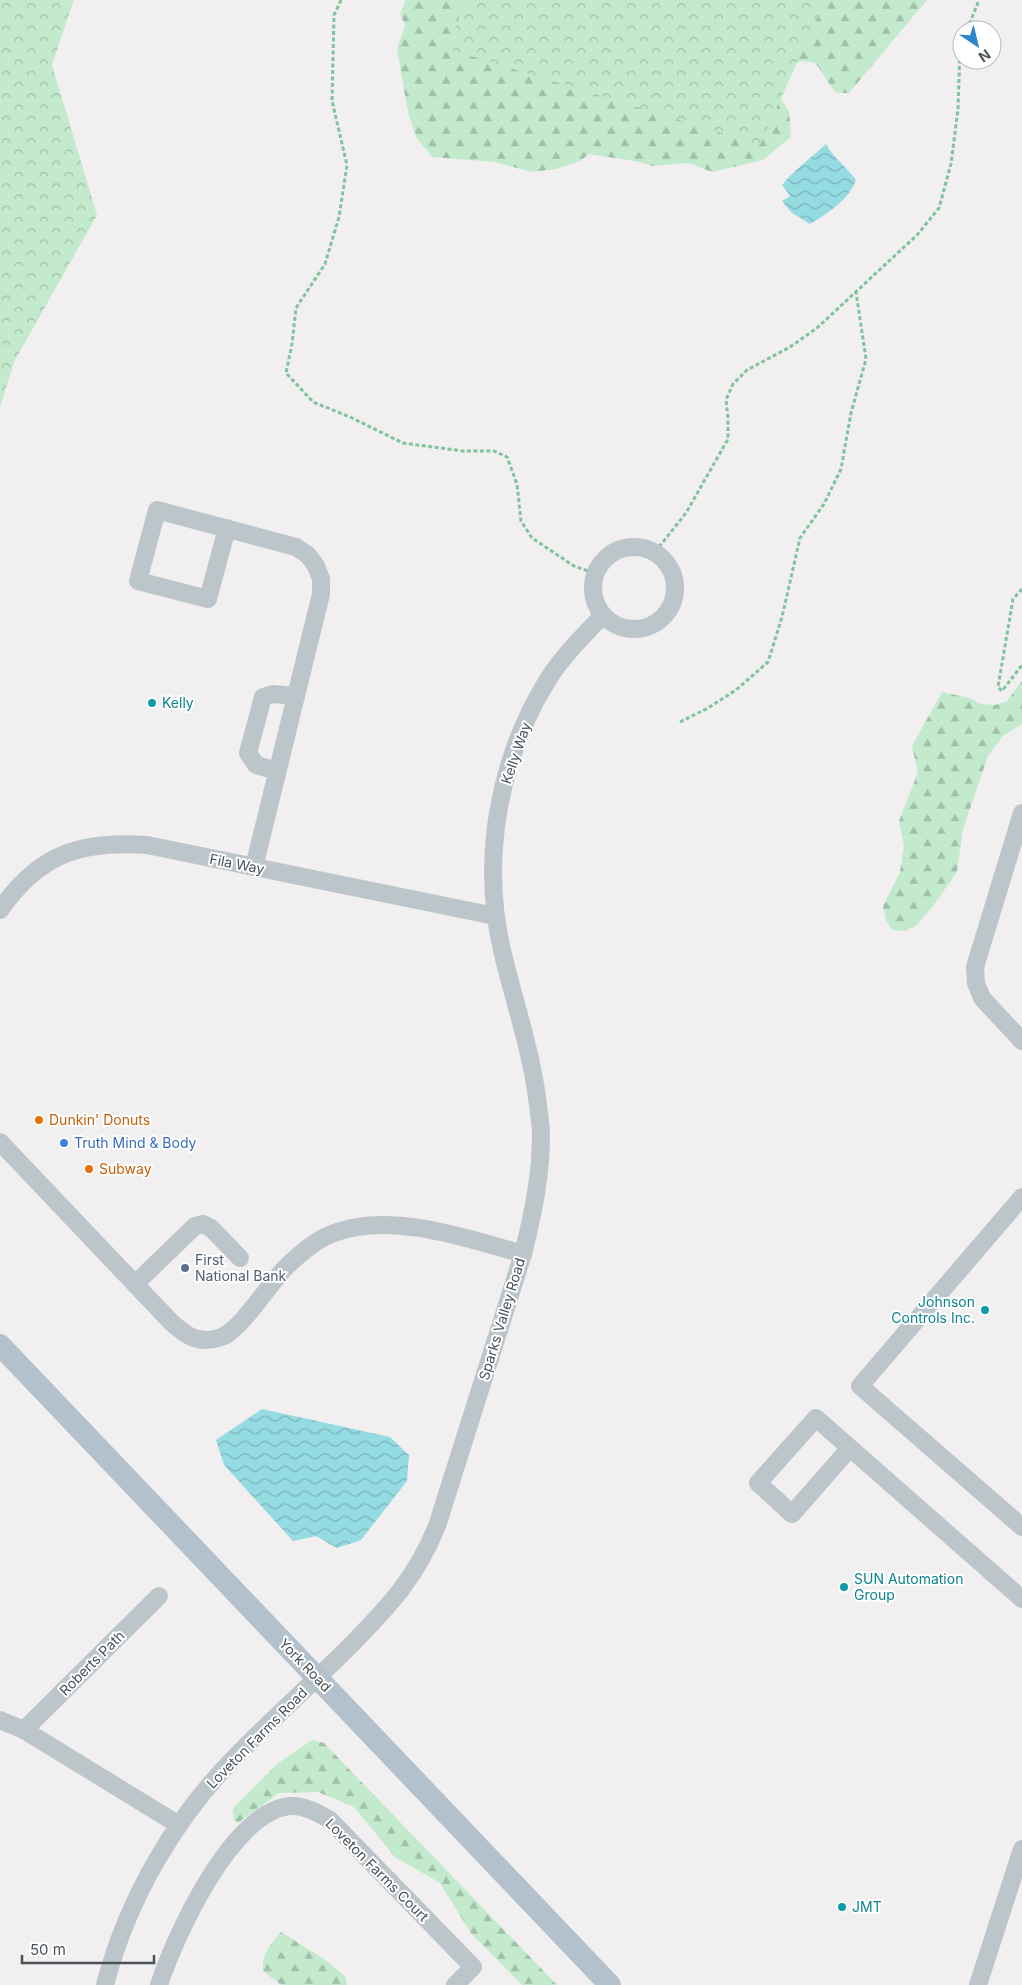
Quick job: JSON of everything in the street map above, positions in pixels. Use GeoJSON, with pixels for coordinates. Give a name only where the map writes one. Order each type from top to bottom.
{"type":"FeatureCollection","features":[{"type":"Feature","properties":{"kind":"main road","name":"York Road"},"geometry":{"type":"LineString","coordinates":[[0,1345],[610,1985]]}},
{"type":"Feature","properties":{"kind":"street"},"geometry":{"type":"LineString","coordinates":[[227,528],[208,599],[138,581],[157,510],[227,528],[296,546],[308,555],[316,566],[321,578],[321,594],[254,867]]}},
{"type":"Feature","properties":{"kind":"street"},"geometry":{"type":"LineString","coordinates":[[643,547],[655,552],[665,560],[672,572],[675,586],[673,600],[666,613],[655,622],[642,628],[628,628],[615,624],[603,615],[596,605],[593,592],[598,567],[606,557],[617,550],[643,547]]}},
{"type":"Feature","properties":{"kind":"street","name":"Kelly Way"},"geometry":{"type":"LineString","coordinates":[[495,916],[493,870],[495,835],[501,796],[514,754],[531,710],[548,680],[572,648],[603,615]]}},
{"type":"Feature","properties":{"kind":"street"},"geometry":{"type":"LineString","coordinates":[[278,771],[256,765],[248,753],[263,697],[273,694],[296,696]]}},
{"type":"Feature","properties":{"kind":"street"},"geometry":{"type":"LineString","coordinates":[[1022,813],[975,967],[976,983],[982,998],[1022,1040]]}},
{"type":"Feature","properties":{"kind":"street","name":"Fila Way"},"geometry":{"type":"LineString","coordinates":[[0,910],[20,885],[49,862],[87,846],[108,844],[147,846],[495,916]]}},
{"type":"Feature","properties":{"kind":"street","name":"Sparks Valley Road"},"geometry":{"type":"LineString","coordinates":[[318,1679],[390,1605],[407,1584],[429,1546],[523,1254],[534,1212],[540,1169],[541,1133],[530,1052],[517,1009],[495,916]]}},
{"type":"Feature","properties":{"kind":"street"},"geometry":{"type":"LineString","coordinates":[[0,1142],[172,1323],[190,1337],[205,1340],[223,1337],[235,1326],[287,1266],[312,1244],[337,1232],[367,1225],[407,1227],[448,1233],[523,1254]]}},
{"type":"Feature","properties":{"kind":"street"},"geometry":{"type":"LineString","coordinates":[[1022,1197],[860,1386],[1022,1527]]}},
{"type":"Feature","properties":{"kind":"street"},"geometry":{"type":"LineString","coordinates":[[135,1284],[195,1226],[203,1224],[211,1228],[240,1258]]}},
{"type":"Feature","properties":{"kind":"street"},"geometry":{"type":"LineString","coordinates":[[850,1448],[792,1514],[758,1483],[816,1418],[1022,1599]]}},
{"type":"Feature","properties":{"kind":"street","name":"Roberts Path"},"geometry":{"type":"LineString","coordinates":[[24,1730],[159,1596]]}},
{"type":"Feature","properties":{"kind":"street","name":"Loveton Farms Road"},"geometry":{"type":"LineString","coordinates":[[105,1985],[110,1965],[132,1911],[154,1867],[179,1825],[207,1786],[237,1754],[318,1679]]}},
{"type":"Feature","properties":{"kind":"street"},"geometry":{"type":"LineString","coordinates":[[0,1720],[24,1730],[179,1825]]}},
{"type":"Feature","properties":{"kind":"street","name":"Loveton Farms Court"},"geometry":{"type":"LineString","coordinates":[[159,1985],[169,1955],[186,1920],[221,1861],[245,1832],[268,1813],[291,1806],[313,1810],[330,1820],[473,1967],[455,1985]]}},
{"type":"Feature","properties":{"kind":"street"},"geometry":{"type":"LineString","coordinates":[[978,1985],[1022,1849]]}},
{"type":"Feature","properties":{"kind":"path"},"geometry":{"type":"LineString","coordinates":[[341,0],[334,14],[332,101],[347,166],[338,217],[325,264],[296,308],[292,344],[286,373],[313,402],[350,417],[403,443],[463,451],[494,451],[507,457],[517,484],[520,521],[532,538],[574,566],[596,574]]}},
{"type":"Feature","properties":{"kind":"path"},"geometry":{"type":"LineString","coordinates":[[971,20],[979,0]]}},
{"type":"Feature","properties":{"kind":"path"},"geometry":{"type":"LineString","coordinates":[[655,552],[686,513],[728,439],[726,400],[733,384],[747,370],[790,347],[817,328],[917,236],[939,208],[951,164],[958,109],[959,70]]}},
{"type":"Feature","properties":{"kind":"path"},"geometry":{"type":"LineString","coordinates":[[680,722],[708,708],[736,690],[768,662],[782,617],[800,538],[824,504],[841,469],[851,413],[866,359],[856,292]]}},
{"type":"Feature","properties":{"kind":"path"},"geometry":{"type":"LineString","coordinates":[[1022,589],[1013,599],[998,687],[1002,691],[1022,666]]}},
{"type":"Feature","properties":{"kind":"green space"},"geometry":{"type":"Polygon","coordinates":[[[0,0],[74,0],[52,65],[97,215],[15,360],[0,407],[0,0]]]}},
{"type":"Feature","properties":{"kind":"green space"},"geometry":{"type":"Polygon","coordinates":[[[406,0],[927,0],[849,93],[837,93],[815,63],[802,61],[777,68],[770,79],[789,112],[791,137],[763,160],[712,172],[689,163],[652,166],[640,162],[589,154],[580,161],[556,169],[531,172],[495,162],[432,157],[416,137],[408,112],[397,49],[405,25],[400,14],[406,0]]]}},
{"type":"Feature","properties":{"kind":"green space"},"geometry":{"type":"Polygon","coordinates":[[[465,0],[825,0],[760,145],[448,49],[465,0]]]}},
{"type":"Feature","properties":{"kind":"green space"},"geometry":{"type":"Polygon","coordinates":[[[1022,681],[1022,724],[1003,736],[988,756],[963,829],[957,872],[917,925],[905,931],[892,930],[886,920],[883,906],[900,872],[904,846],[899,821],[918,772],[912,746],[942,692],[969,698],[981,704],[995,705],[1007,701],[1022,681]]]}},
{"type":"Feature","properties":{"kind":"green space"},"geometry":{"type":"Polygon","coordinates":[[[312,1740],[324,1743],[557,1985],[522,1985],[471,1933],[440,1883],[395,1857],[354,1807],[318,1792],[279,1793],[238,1823],[234,1821],[233,1808],[277,1764],[312,1740]]]}},
{"type":"Feature","properties":{"kind":"green space"},"geometry":{"type":"Polygon","coordinates":[[[281,1932],[324,1959],[345,1976],[347,1985],[281,1985],[263,1971],[265,1955],[270,1945],[281,1932]]]}},
{"type":"Feature","properties":{"kind":"water"},"geometry":{"type":"Polygon","coordinates":[[[826,144],[856,180],[843,200],[831,211],[810,224],[792,213],[782,201],[790,196],[782,185],[826,144]]]}},
{"type":"Feature","properties":{"kind":"water"},"geometry":{"type":"Polygon","coordinates":[[[262,1409],[390,1437],[409,1455],[407,1481],[361,1540],[337,1548],[316,1536],[293,1541],[224,1465],[216,1440],[262,1409]]]}},
{"type":"Feature","properties":{"kind":"place","name":"Kelly"},"geometry":{"type":"Point","coordinates":[152,703]}},
{"type":"Feature","properties":{"kind":"place","name":"Dunkin' Donuts"},"geometry":{"type":"Point","coordinates":[39,1120]}},
{"type":"Feature","properties":{"kind":"place","name":"Truth Mind & Body"},"geometry":{"type":"Point","coordinates":[64,1143]}},
{"type":"Feature","properties":{"kind":"place","name":"Subway"},"geometry":{"type":"Point","coordinates":[89,1169]}},
{"type":"Feature","properties":{"kind":"place","name":"First National Bank"},"geometry":{"type":"Point","coordinates":[185,1268]}},
{"type":"Feature","properties":{"kind":"place","name":"Johnson Controls Inc."},"geometry":{"type":"Point","coordinates":[985,1310]}},
{"type":"Feature","properties":{"kind":"place","name":"SUN Automation Group"},"geometry":{"type":"Point","coordinates":[844,1587]}},
{"type":"Feature","properties":{"kind":"place","name":"JMT"},"geometry":{"type":"Point","coordinates":[842,1907]}}]}
